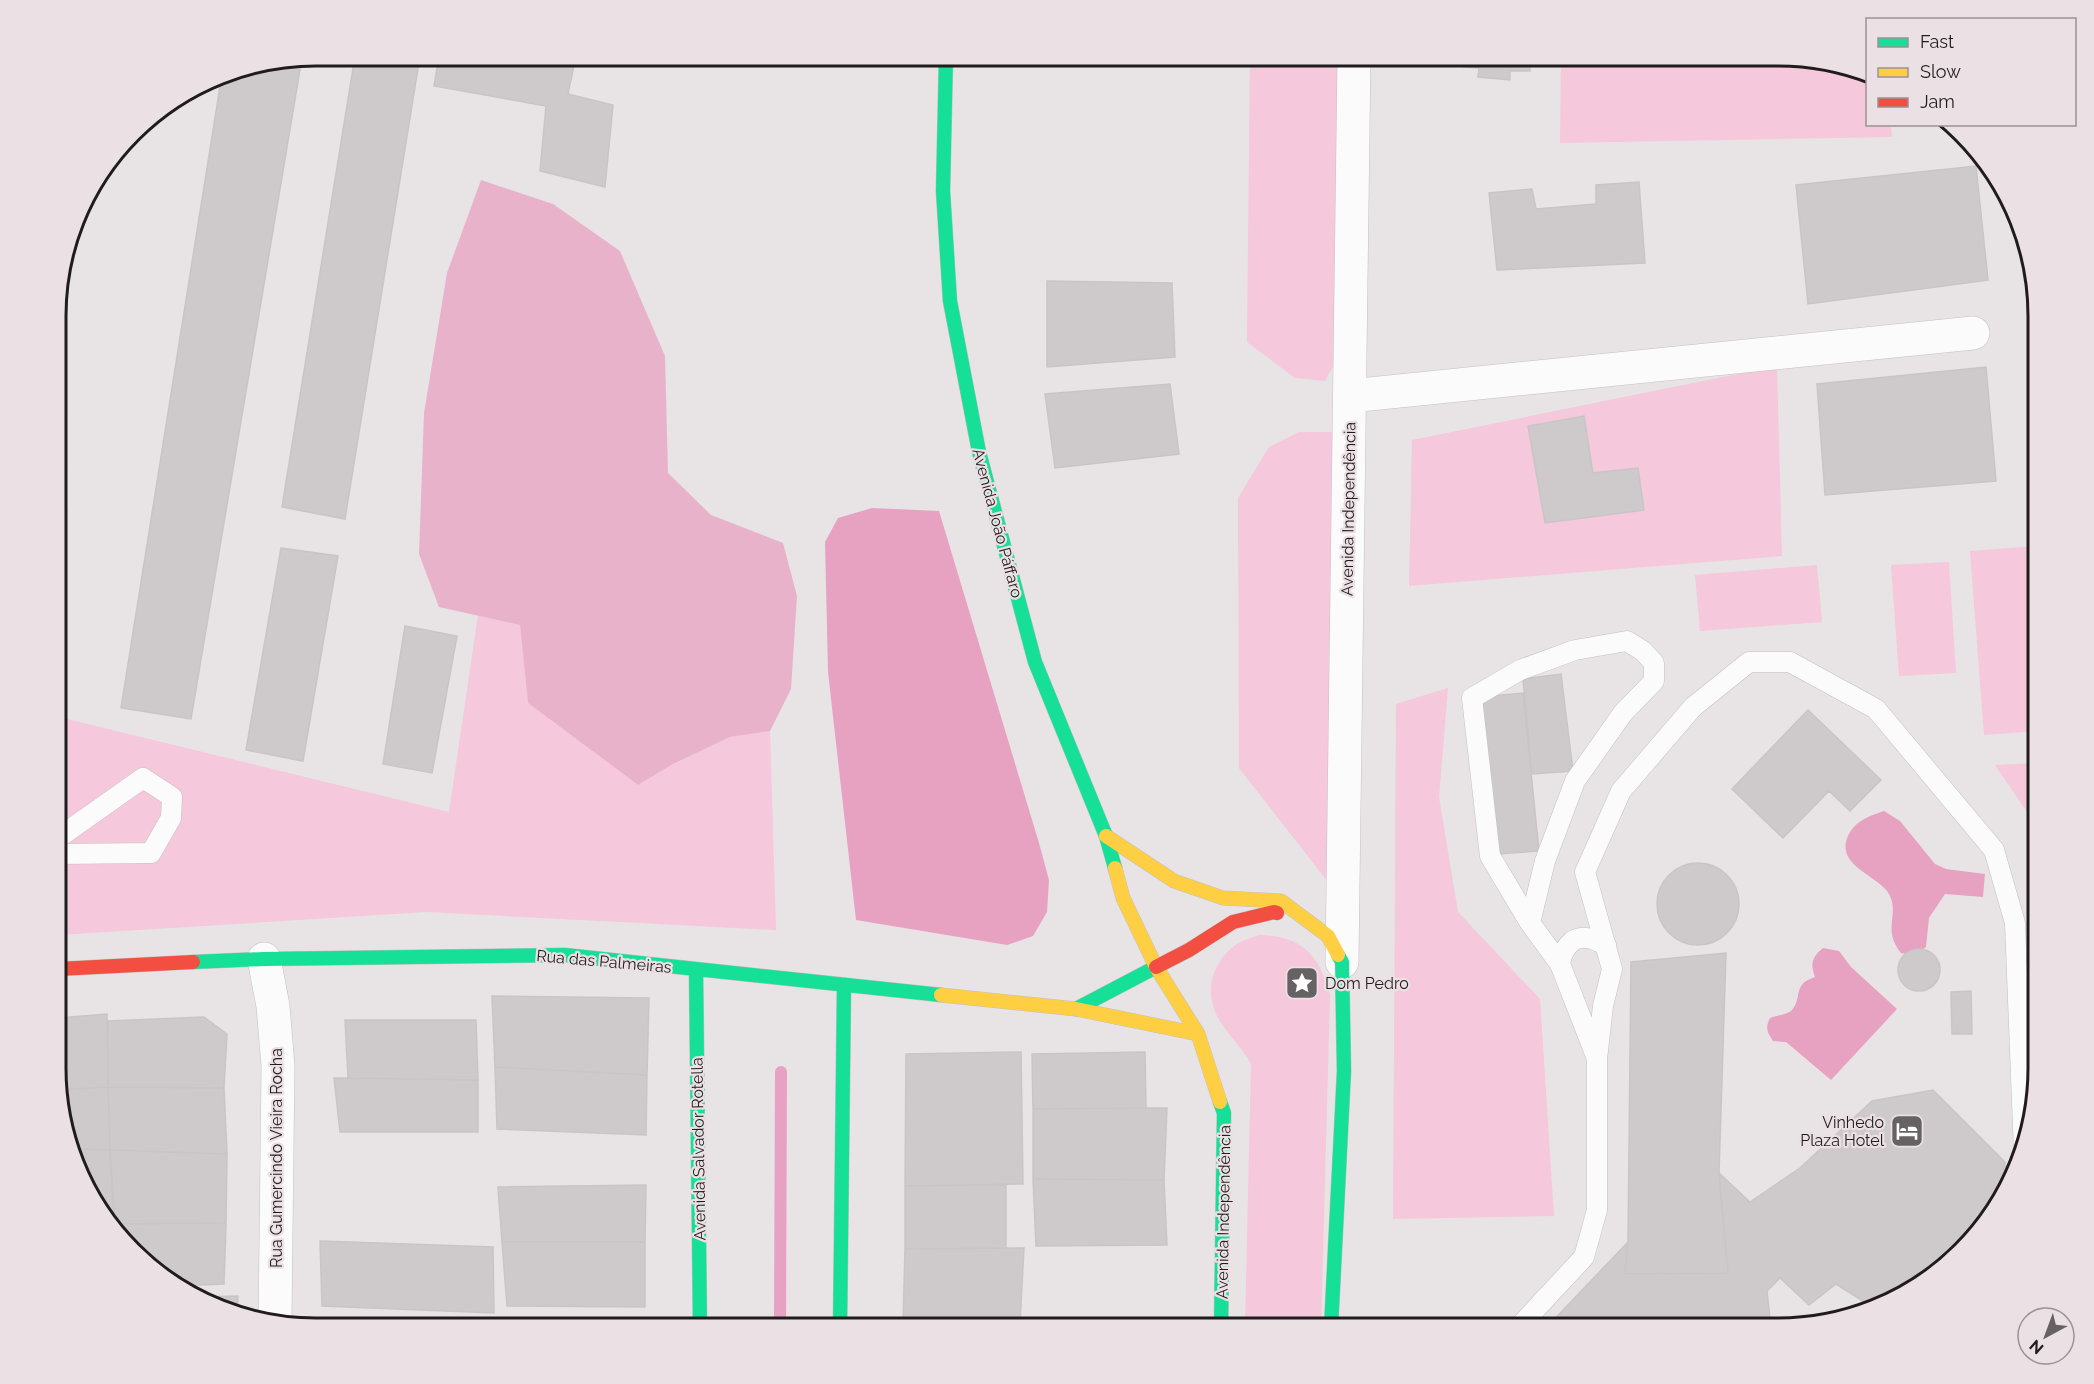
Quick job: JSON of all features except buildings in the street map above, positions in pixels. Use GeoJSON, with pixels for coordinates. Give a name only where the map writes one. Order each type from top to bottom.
{"type":"FeatureCollection","features":[{"type":"Feature","properties":{"kind":"main road","name":"Avenida João Páffaro"},"geometry":{"type":"LineString","coordinates":[[946,66],[943,191],[950,301],[979,452],[1035,662],[1106,836],[1124,898],[1156,968]]}},
{"type":"Feature","properties":{"kind":"main road","name":"Avenida Independência"},"geometry":{"type":"LineString","coordinates":[[1106,836],[1174,881],[1223,898],[1281,901],[1328,936],[1342,962],[1344,1071],[1332,1318]]}},
{"type":"Feature","properties":{"kind":"main road"},"geometry":{"type":"LineString","coordinates":[[1076,1009],[1189,950],[1233,922],[1274,912],[1311,922]]}},
{"type":"Feature","properties":{"kind":"main road","name":"Rua das Palmeiras"},"geometry":{"type":"LineString","coordinates":[[66,969],[264,959],[565,955],[1076,1009],[1198,1034]]}},
{"type":"Feature","properties":{"kind":"main road","name":"Avenida Independência"},"geometry":{"type":"LineString","coordinates":[[1156,968],[1198,1034],[1224,1113],[1221,1318]]}},
{"type":"Feature","properties":{"kind":"main road","name":"Avenida Salvador Rotella"},"geometry":{"type":"LineString","coordinates":[[696,969],[700,1318]]}},
{"type":"Feature","properties":{"kind":"main road"},"geometry":{"type":"LineString","coordinates":[[840,1318],[844,985]]}},
{"type":"Feature","properties":{"kind":"street","name":"Avenida Independência"},"geometry":{"type":"LineString","coordinates":[[1342,962],[1354,66]]}},
{"type":"Feature","properties":{"kind":"street"},"geometry":{"type":"LineString","coordinates":[[1350,396],[1973,333]]}},
{"type":"Feature","properties":{"kind":"street","name":"Rua Gumercindo Vieira Rocha"},"geometry":{"type":"LineString","coordinates":[[264,959],[273,1006],[278,1066],[275,1314]]}},
{"type":"Feature","properties":{"kind":"lane"},"geometry":{"type":"LineString","coordinates":[[1530,923],[1545,861],[1575,782],[1623,713],[1654,681],[1654,663],[1643,651],[1628,641],[1575,650],[1520,670],[1472,698],[1490,856],[1530,923],[1560,964],[1597,1059]]}},
{"type":"Feature","properties":{"kind":"lane"},"geometry":{"type":"LineString","coordinates":[[1527,1318],[1584,1257],[1597,1210],[1597,1059],[1603,1006],[1612,969],[1585,872],[1620,791],[1693,707],[1749,662],[1790,662],[1876,708],[1994,850],[2016,924],[2023,1117]]}},
{"type":"Feature","properties":{"kind":"lane"},"geometry":{"type":"LineString","coordinates":[[66,832],[142,778],[172,797],[171,818],[151,853],[66,854]]}},
{"type":"Feature","properties":{"kind":"lane"},"geometry":{"type":"LineString","coordinates":[[1560,964],[1562,952],[1574,940],[1586,938],[1606,945]]}},
{"type":"Feature","properties":{"kind":"shaded area"},"geometry":{"type":"Polygon","coordinates":[[[1250,66],[1340,66],[1336,361],[1325,381],[1295,378],[1247,342],[1250,66]]]}},
{"type":"Feature","properties":{"kind":"shaded area"},"geometry":{"type":"Polygon","coordinates":[[[1561,66],[1778,66],[1826,71],[1866,82],[1866,126],[1891,126],[1892,137],[1560,143],[1561,66]]]}},
{"type":"Feature","properties":{"kind":"shaded area"},"geometry":{"type":"Polygon","coordinates":[[[481,180],[553,204],[620,251],[665,356],[668,473],[711,515],[783,543],[797,596],[791,689],[770,731],[730,737],[673,764],[638,785],[528,703],[520,625],[439,607],[419,554],[424,413],[447,273],[481,180]]]}},
{"type":"Feature","properties":{"kind":"shaded area"},"geometry":{"type":"Polygon","coordinates":[[[1777,366],[1782,556],[1409,586],[1412,440],[1777,366]]]}},
{"type":"Feature","properties":{"kind":"shaded area"},"geometry":{"type":"Polygon","coordinates":[[[1299,432],[1332,432],[1328,882],[1239,768],[1238,498],[1269,447],[1299,432]]]}},
{"type":"Feature","properties":{"kind":"shaded area"},"geometry":{"type":"Polygon","coordinates":[[[872,508],[939,511],[1049,880],[1047,912],[1033,936],[1007,945],[856,920],[828,672],[825,542],[838,518],[872,508]]]}},
{"type":"Feature","properties":{"kind":"shaded area"},"geometry":{"type":"Polygon","coordinates":[[[2028,547],[2028,732],[1984,735],[1970,551],[2028,547]]]}},
{"type":"Feature","properties":{"kind":"shaded area"},"geometry":{"type":"Polygon","coordinates":[[[1949,562],[1956,673],[1899,676],[1891,565],[1949,562]]]}},
{"type":"Feature","properties":{"kind":"shaded area"},"geometry":{"type":"Polygon","coordinates":[[[1817,565],[1822,622],[1700,631],[1695,575],[1817,565]]]}},
{"type":"Feature","properties":{"kind":"shaded area"},"geometry":{"type":"Polygon","coordinates":[[[478,615],[520,625],[528,703],[638,785],[673,764],[730,737],[770,731],[776,930],[426,912],[66,934],[66,718],[449,812],[478,615]]]}},
{"type":"Feature","properties":{"kind":"shaded area"},"geometry":{"type":"Polygon","coordinates":[[[1448,688],[1439,797],[1458,912],[1540,999],[1554,1216],[1393,1219],[1396,704],[1448,688]]]}},
{"type":"Feature","properties":{"kind":"shaded area"},"geometry":{"type":"Polygon","coordinates":[[[2028,763],[2028,813],[1995,765],[2028,763]]]}},
{"type":"Feature","properties":{"kind":"shaded area"},"geometry":{"type":"Polygon","coordinates":[[[1884,811],[1900,821],[1935,864],[1946,869],[1985,874],[1983,897],[1945,894],[1929,918],[1926,947],[1914,956],[1901,953],[1895,944],[1890,896],[1885,889],[1853,863],[1845,847],[1854,826],[1884,811]]]}},
{"type":"Feature","properties":{"kind":"shaded area"},"geometry":{"type":"Polygon","coordinates":[[[1259,935],[1287,939],[1297,944],[1314,958],[1326,981],[1330,995],[1321,1318],[1245,1318],[1251,1064],[1216,1014],[1211,994],[1213,975],[1217,966],[1222,958],[1239,943],[1259,935]]]}},
{"type":"Feature","properties":{"kind":"shaded area"},"geometry":{"type":"Polygon","coordinates":[[[1823,948],[1839,951],[1851,967],[1897,1009],[1831,1080],[1786,1042],[1773,1041],[1767,1027],[1770,1018],[1792,1010],[1803,983],[1815,977],[1813,961],[1816,954],[1823,948]]]}},
{"type":"Feature","properties":{"kind":"waterway"},"geometry":{"type":"LineString","coordinates":[[780,1318],[781,1072]]}},
{"type":"Feature","properties":{"kind":"traffic: fast"},"geometry":{"type":"LineString","coordinates":[[946,66],[943,191],[950,301],[979,452],[1035,662],[1106,836],[1115,868]]}},
{"type":"Feature","properties":{"kind":"traffic: fast"},"geometry":{"type":"LineString","coordinates":[[193,962],[565,955],[941,995]]}},
{"type":"Feature","properties":{"kind":"traffic: fast"},"geometry":{"type":"LineString","coordinates":[[1332,1318],[1344,1071],[1342,962],[1338,955]]}},
{"type":"Feature","properties":{"kind":"traffic: fast"},"geometry":{"type":"LineString","coordinates":[[1076,1009],[1156,967]]}},
{"type":"Feature","properties":{"kind":"traffic: fast"},"geometry":{"type":"LineString","coordinates":[[696,969],[700,1318]]}},
{"type":"Feature","properties":{"kind":"traffic: fast"},"geometry":{"type":"LineString","coordinates":[[840,1318],[844,985]]}},
{"type":"Feature","properties":{"kind":"traffic: fast"},"geometry":{"type":"LineString","coordinates":[[1220,1102],[1224,1113],[1221,1318]]}},
{"type":"Feature","properties":{"kind":"traffic: slow"},"geometry":{"type":"LineString","coordinates":[[1106,836],[1174,881],[1223,898],[1281,901],[1328,936],[1338,955]]}},
{"type":"Feature","properties":{"kind":"traffic: slow"},"geometry":{"type":"LineString","coordinates":[[1115,868],[1123,898],[1156,967],[1198,1034],[1220,1102]]}},
{"type":"Feature","properties":{"kind":"traffic: slow"},"geometry":{"type":"LineString","coordinates":[[941,995],[1076,1009],[1198,1034]]}},
{"type":"Feature","properties":{"kind":"traffic: jam"},"geometry":{"type":"LineString","coordinates":[[1156,967],[1189,950],[1233,922],[1277,913]]}},
{"type":"Feature","properties":{"kind":"traffic: jam"},"geometry":{"type":"LineString","coordinates":[[66,969],[193,962]]}},
{"type":"Feature","properties":{"kind":"place","name":"Dom Pedro"},"geometry":{"type":"Point","coordinates":[1302,983]}},
{"type":"Feature","properties":{"kind":"place","name":"Vinhedo Plaza Hotel"},"geometry":{"type":"Point","coordinates":[1907,1131]}}]}
